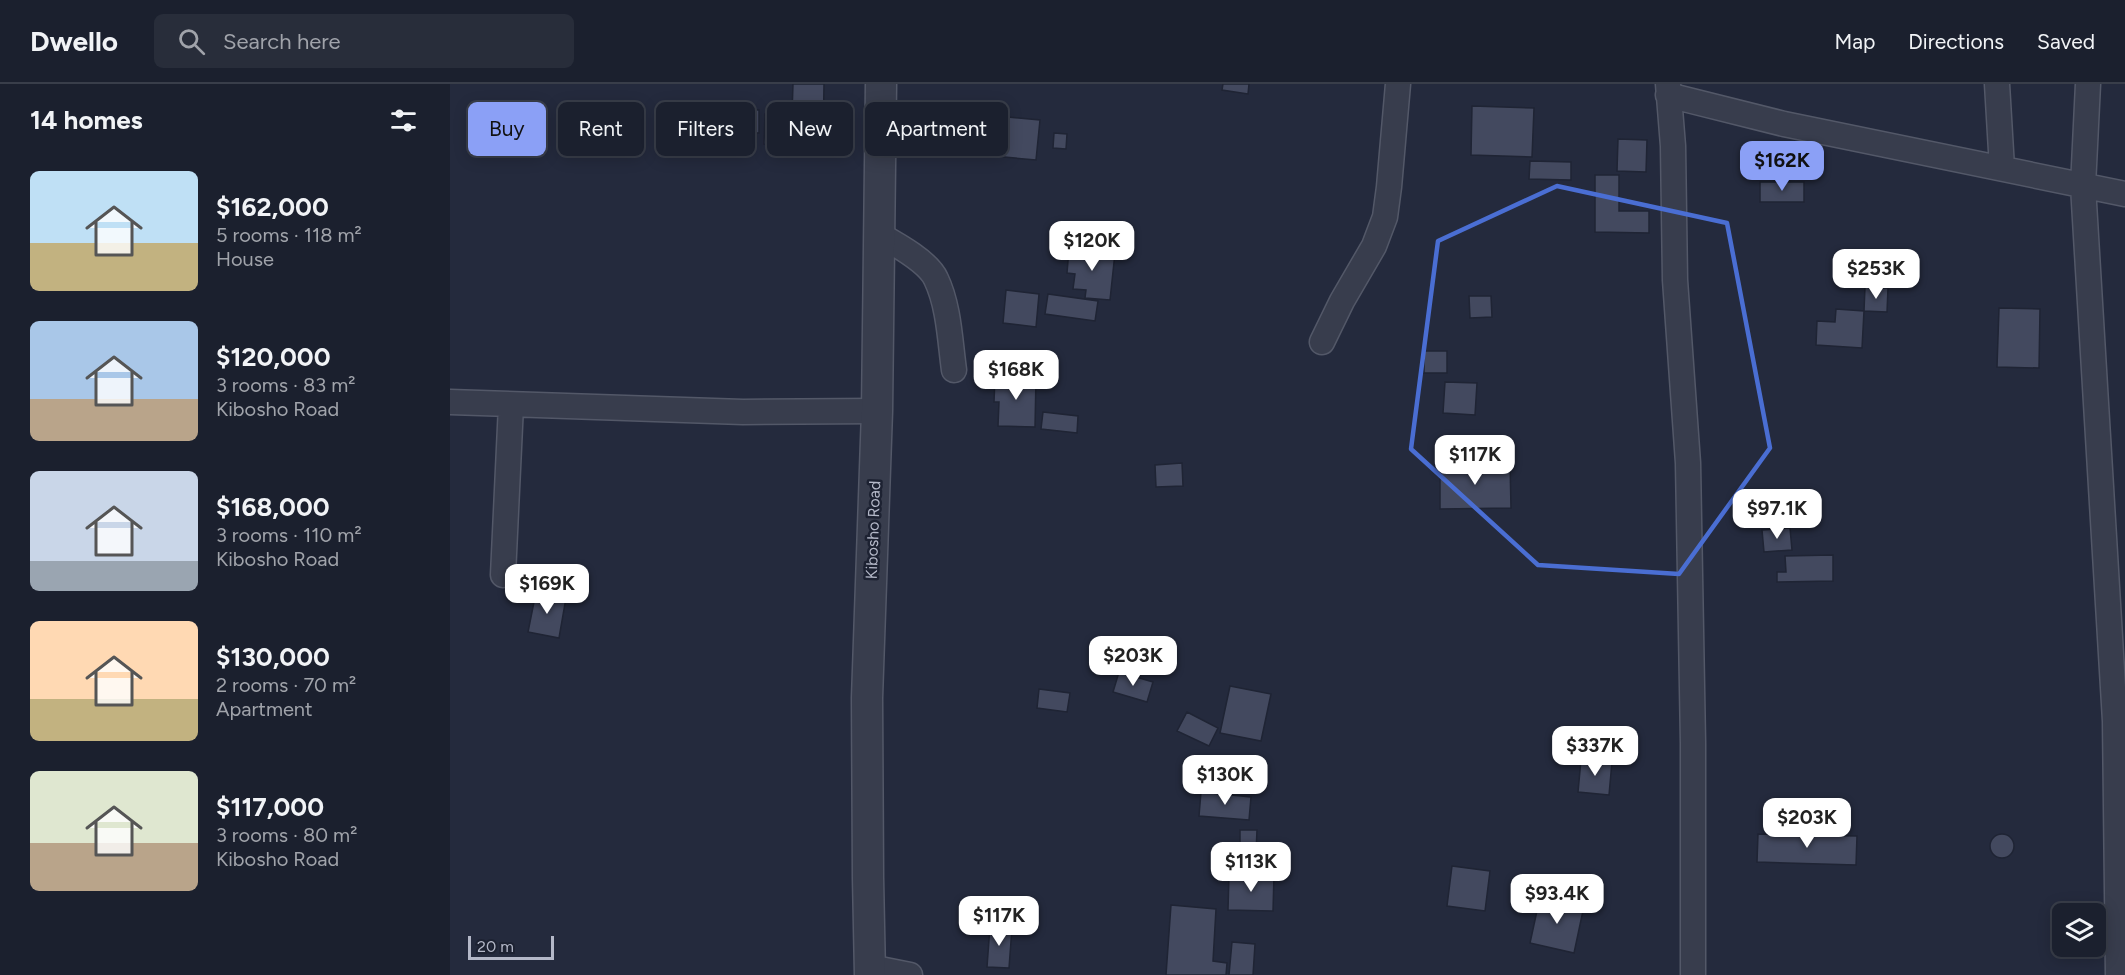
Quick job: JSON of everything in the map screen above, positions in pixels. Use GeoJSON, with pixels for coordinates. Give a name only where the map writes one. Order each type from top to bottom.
{"type":"FeatureCollection","features":[{"type":"Feature","properties":{"kind":"street","name":"Kibosho Road"},"geometry":{"type":"LineString","coordinates":[[870,971],[867,698],[877,411],[881,84]]}},
{"type":"Feature","properties":{"kind":"street"},"geometry":{"type":"LineString","coordinates":[[1322,342],[1342,301],[1374,246],[1385,217],[1398,84]]}},
{"type":"Feature","properties":{"kind":"street"},"geometry":{"type":"LineString","coordinates":[[1997,84],[2002,168]]}},
{"type":"Feature","properties":{"kind":"street"},"geometry":{"type":"LineString","coordinates":[[2088,84],[2083,186],[2115,721],[2118,975]]}},
{"type":"Feature","properties":{"kind":"street"},"geometry":{"type":"LineString","coordinates":[[1693,975],[1693,743],[1688,463],[1675,280],[1673,146],[1668,89],[1784,124],[2125,194]]}},
{"type":"Feature","properties":{"kind":"street"},"geometry":{"type":"LineString","coordinates":[[878,234],[902,248],[936,277],[945,310],[954,370]]}},
{"type":"Feature","properties":{"kind":"street"},"geometry":{"type":"LineString","coordinates":[[450,402],[743,412],[877,411]]}},
{"type":"Feature","properties":{"kind":"street"},"geometry":{"type":"LineString","coordinates":[[503,575],[511,405]]}},
{"type":"Feature","properties":{"kind":"street"},"geometry":{"type":"LineString","coordinates":[[870,971],[910,975]]}},
{"type":"Feature","properties":{"kind":"highlighted area"},"geometry":{"type":"Polygon","coordinates":[[[1557,186],[1727,223],[1770,448],[1679,574],[1538,565],[1411,449],[1438,241],[1557,186]]]}},
{"type":"Feature","properties":{"kind":"building"},"geometry":{"type":"Polygon","coordinates":[[[793,84],[824,84],[824,102],[792,102],[793,84]]]}},
{"type":"Feature","properties":{"kind":"building"},"geometry":{"type":"Polygon","coordinates":[[[1223,84],[1249,84],[1248,94],[1222,90],[1223,84]]]}},
{"type":"Feature","properties":{"kind":"building"},"geometry":{"type":"Polygon","coordinates":[[[1472,106],[1534,108],[1532,157],[1471,155],[1472,106]]]}},
{"type":"Feature","properties":{"kind":"building"},"geometry":{"type":"Polygon","coordinates":[[[755,110],[759,110],[759,133],[755,133],[755,110]]]}},
{"type":"Feature","properties":{"kind":"building"},"geometry":{"type":"Polygon","coordinates":[[[765,114],[767,114],[767,144],[764,144],[765,114]]]}},
{"type":"Feature","properties":{"kind":"building"},"geometry":{"type":"Polygon","coordinates":[[[1008,117],[1040,120],[1036,160],[993,156],[1008,156],[1008,117]]]}},
{"type":"Feature","properties":{"kind":"building"},"geometry":{"type":"Polygon","coordinates":[[[1054,133],[1067,134],[1066,149],[1053,148],[1054,133]]]}},
{"type":"Feature","properties":{"kind":"building"},"geometry":{"type":"Polygon","coordinates":[[[1618,139],[1647,140],[1646,172],[1617,171],[1618,139]]]}},
{"type":"Feature","properties":{"kind":"building"},"geometry":{"type":"Polygon","coordinates":[[[1530,161],[1571,162],[1571,180],[1529,179],[1530,161]]]}},
{"type":"Feature","properties":{"kind":"building"},"geometry":{"type":"Polygon","coordinates":[[[1595,175],[1619,175],[1619,211],[1649,211],[1649,233],[1595,232],[1595,175]]]}},
{"type":"Feature","properties":{"kind":"building"},"geometry":{"type":"Polygon","coordinates":[[[1760,182],[1804,182],[1804,202],[1760,202],[1760,182]]]}},
{"type":"Feature","properties":{"kind":"building"},"geometry":{"type":"Polygon","coordinates":[[[1069,249],[1115,253],[1110,300],[1085,298],[1086,290],[1073,289],[1075,274],[1067,273],[1069,249]]]}},
{"type":"Feature","properties":{"kind":"building"},"geometry":{"type":"Polygon","coordinates":[[[1865,287],[1888,288],[1887,312],[1864,311],[1865,287]]]}},
{"type":"Feature","properties":{"kind":"building"},"geometry":{"type":"Polygon","coordinates":[[[1006,290],[1039,294],[1036,327],[1003,323],[1006,290]]]}},
{"type":"Feature","properties":{"kind":"building"},"geometry":{"type":"Polygon","coordinates":[[[1048,294],[1098,301],[1095,321],[1045,314],[1048,294]]]}},
{"type":"Feature","properties":{"kind":"building"},"geometry":{"type":"Polygon","coordinates":[[[1469,296],[1491,296],[1492,317],[1470,318],[1469,296]]]}},
{"type":"Feature","properties":{"kind":"building"},"geometry":{"type":"Polygon","coordinates":[[[1999,308],[2040,309],[2039,368],[1997,367],[1999,308]]]}},
{"type":"Feature","properties":{"kind":"building"},"geometry":{"type":"Polygon","coordinates":[[[1836,309],[1864,311],[1862,348],[1816,345],[1817,321],[1835,322],[1836,309]]]}},
{"type":"Feature","properties":{"kind":"building"},"geometry":{"type":"Polygon","coordinates":[[[1424,351],[1447,351],[1447,373],[1424,373],[1424,351]]]}},
{"type":"Feature","properties":{"kind":"building"},"geometry":{"type":"Polygon","coordinates":[[[995,377],[1036,378],[1035,427],[998,426],[999,402],[994,402],[995,377]]]}},
{"type":"Feature","properties":{"kind":"building"},"geometry":{"type":"Polygon","coordinates":[[[1445,382],[1477,383],[1475,415],[1443,413],[1445,382]]]}},
{"type":"Feature","properties":{"kind":"building"},"geometry":{"type":"Polygon","coordinates":[[[1043,412],[1078,416],[1077,433],[1041,429],[1043,412]]]}},
{"type":"Feature","properties":{"kind":"building"},"geometry":{"type":"Polygon","coordinates":[[[1182,463],[1183,486],[1156,487],[1155,465],[1182,463]]]}},
{"type":"Feature","properties":{"kind":"building"},"geometry":{"type":"Polygon","coordinates":[[[1510,463],[1511,508],[1440,509],[1440,464],[1510,463]]]}},
{"type":"Feature","properties":{"kind":"building"},"geometry":{"type":"Polygon","coordinates":[[[1790,528],[1792,550],[1764,552],[1762,530],[1790,528]]]}},
{"type":"Feature","properties":{"kind":"building"},"geometry":{"type":"Polygon","coordinates":[[[1833,555],[1833,581],[1777,582],[1777,572],[1786,572],[1785,556],[1833,555]]]}},
{"type":"Feature","properties":{"kind":"building"},"geometry":{"type":"Polygon","coordinates":[[[536,592],[566,598],[559,638],[528,632],[536,592]]]}},
{"type":"Feature","properties":{"kind":"building"},"geometry":{"type":"Polygon","coordinates":[[[1119,672],[1153,682],[1147,702],[1113,692],[1119,672]]]}},
{"type":"Feature","properties":{"kind":"building"},"geometry":{"type":"Polygon","coordinates":[[[1230,686],[1271,694],[1261,741],[1220,733],[1230,686]]]}},
{"type":"Feature","properties":{"kind":"building"},"geometry":{"type":"Polygon","coordinates":[[[1039,689],[1070,693],[1067,712],[1037,708],[1039,689]]]}},
{"type":"Feature","properties":{"kind":"building"},"geometry":{"type":"Polygon","coordinates":[[[1187,712],[1218,728],[1209,746],[1177,731],[1187,712]]]}},
{"type":"Feature","properties":{"kind":"building"},"geometry":{"type":"Polygon","coordinates":[[[1581,760],[1612,762],[1609,795],[1578,792],[1581,760]]]}},
{"type":"Feature","properties":{"kind":"building"},"geometry":{"type":"Polygon","coordinates":[[[1201,792],[1251,797],[1249,820],[1199,816],[1201,792]]]}},
{"type":"Feature","properties":{"kind":"building"},"geometry":{"type":"Polygon","coordinates":[[[1240,830],[1257,830],[1256,853],[1240,853],[1240,830]]]}},
{"type":"Feature","properties":{"kind":"building"},"geometry":{"type":"Polygon","coordinates":[[[1758,834],[1857,836],[1856,865],[1757,862],[1758,834]]]}},
{"type":"Feature","properties":{"kind":"building"},"geometry":{"type":"Polygon","coordinates":[[[2002,834],[2010,838],[2014,846],[2010,854],[2002,858],[1994,854],[1990,846],[1994,838],[2002,834]]]}},
{"type":"Feature","properties":{"kind":"building"},"geometry":{"type":"Polygon","coordinates":[[[1452,866],[1490,871],[1485,911],[1447,906],[1452,866]]]}},
{"type":"Feature","properties":{"kind":"building"},"geometry":{"type":"Polygon","coordinates":[[[1229,874],[1274,875],[1273,911],[1228,910],[1229,874]]]}},
{"type":"Feature","properties":{"kind":"building"},"geometry":{"type":"Polygon","coordinates":[[[1540,897],[1584,906],[1574,953],[1530,943],[1540,897]]]}},
{"type":"Feature","properties":{"kind":"building"},"geometry":{"type":"Polygon","coordinates":[[[1171,905],[1216,909],[1213,961],[1227,963],[1226,975],[1166,975],[1171,905]]]}},
{"type":"Feature","properties":{"kind":"building"},"geometry":{"type":"Polygon","coordinates":[[[990,926],[1012,928],[1009,968],[987,967],[990,926]]]}},
{"type":"Feature","properties":{"kind":"building"},"geometry":{"type":"Polygon","coordinates":[[[1232,942],[1255,944],[1253,975],[1229,975],[1232,942]]]}}]}
